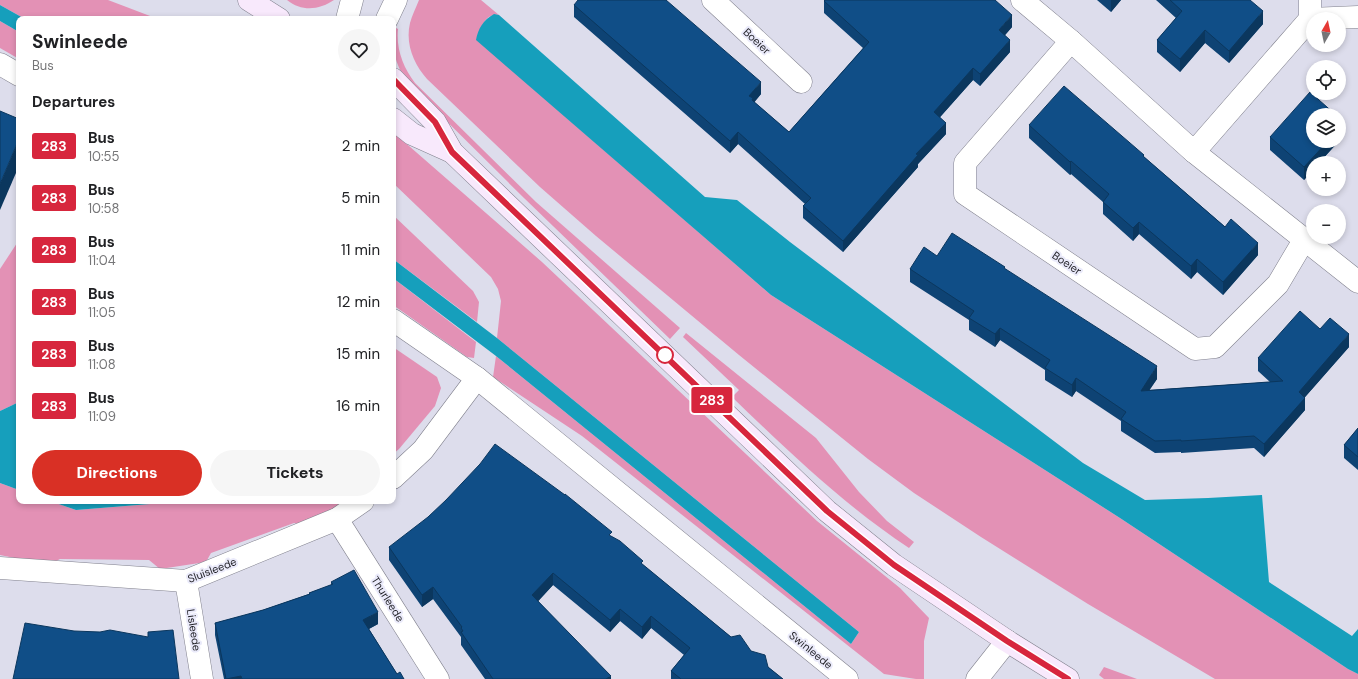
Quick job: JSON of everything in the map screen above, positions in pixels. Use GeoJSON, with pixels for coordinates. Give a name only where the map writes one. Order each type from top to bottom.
{"type":"FeatureCollection","features":[{"type":"Feature","properties":{"kind":"street"},"geometry":{"type":"LineString","coordinates":[[249,0],[274,16]]}},
{"type":"Feature","properties":{"kind":"street"},"geometry":{"type":"LineString","coordinates":[[349,16],[352,0]]}},
{"type":"Feature","properties":{"kind":"street","name":"Boeier"},"geometry":{"type":"LineString","coordinates":[[713,0],[801,82]]}},
{"type":"Feature","properties":{"kind":"street"},"geometry":{"type":"LineString","coordinates":[[1022,0],[1071,41],[1194,152],[1358,282]]}},
{"type":"Feature","properties":{"kind":"street"},"geometry":{"type":"LineString","coordinates":[[1194,152],[1310,10],[1358,18]]}},
{"type":"Feature","properties":{"kind":"street","name":"Boeier"},"geometry":{"type":"LineString","coordinates":[[1071,41],[965,163],[966,194],[1195,349],[1215,348],[1278,284],[1304,240]]}},
{"type":"Feature","properties":{"kind":"street"},"geometry":{"type":"LineString","coordinates":[[0,64],[16,72]]}},
{"type":"Feature","properties":{"kind":"street"},"geometry":{"type":"LineString","coordinates":[[396,83],[435,122],[452,152],[827,511],[894,565],[1007,641],[1068,679]]}},
{"type":"Feature","properties":{"kind":"street"},"geometry":{"type":"LineString","coordinates":[[396,121],[412,134],[452,152]]}},
{"type":"Feature","properties":{"kind":"street"},"geometry":{"type":"LineString","coordinates":[[396,322],[477,378],[423,450],[396,475]]}},
{"type":"Feature","properties":{"kind":"street","name":"Swinleede"},"geometry":{"type":"LineString","coordinates":[[477,378],[847,679]]}},
{"type":"Feature","properties":{"kind":"street","name":"Sluisleede"},"geometry":{"type":"LineString","coordinates":[[0,568],[186,581],[337,519],[359,504]]}},
{"type":"Feature","properties":{"kind":"street","name":"Thurleede"},"geometry":{"type":"LineString","coordinates":[[337,519],[438,679]]}},
{"type":"Feature","properties":{"kind":"street","name":"Lisleede"},"geometry":{"type":"LineString","coordinates":[[186,581],[202,679]]}},
{"type":"Feature","properties":{"kind":"street"},"geometry":{"type":"LineString","coordinates":[[977,679],[1007,641]]}},
{"type":"Feature","properties":{"kind":"shaded area"},"geometry":{"type":"Polygon","coordinates":[[[0,0],[108,0],[150,16],[20,16],[0,5],[0,0]]]}},
{"type":"Feature","properties":{"kind":"shaded area"},"geometry":{"type":"Polygon","coordinates":[[[287,0],[334,0],[316,8],[305,8],[293,4],[287,0]]]}},
{"type":"Feature","properties":{"kind":"shaded area"},"geometry":{"type":"Polygon","coordinates":[[[419,0],[481,0],[499,15],[494,15],[487,19],[477,40],[771,295],[1120,518],[1348,669],[1358,674],[1358,679],[1215,679],[1088,604],[914,493],[868,459],[739,355],[596,236],[540,187],[427,79],[418,67],[412,53],[409,38],[410,23],[419,0]]]}},
{"type":"Feature","properties":{"kind":"shaded area"},"geometry":{"type":"Polygon","coordinates":[[[0,21],[16,30],[16,57],[0,48],[0,21]]]}},
{"type":"Feature","properties":{"kind":"shaded area"},"geometry":{"type":"Polygon","coordinates":[[[396,28],[398,29],[398,44],[401,58],[415,83],[536,202],[680,328],[670,339],[408,83],[397,63],[396,28]]]}},
{"type":"Feature","properties":{"kind":"shaded area"},"geometry":{"type":"Polygon","coordinates":[[[396,135],[542,262],[817,521],[900,588],[929,618],[924,641],[924,679],[884,674],[582,436],[493,377],[496,356],[851,644],[859,632],[497,338],[501,301],[498,289],[491,277],[396,186],[396,135]]]}},
{"type":"Feature","properties":{"kind":"shaded area"},"geometry":{"type":"Polygon","coordinates":[[[396,218],[473,291],[479,302],[477,322],[396,261],[396,218]]]}},
{"type":"Feature","properties":{"kind":"shaded area"},"geometry":{"type":"Polygon","coordinates":[[[16,245],[16,403],[0,411],[0,269],[16,245]]]}},
{"type":"Feature","properties":{"kind":"shaded area"},"geometry":{"type":"Polygon","coordinates":[[[396,280],[476,342],[474,358],[467,357],[396,307],[396,280]]]}},
{"type":"Feature","properties":{"kind":"shaded area"},"geometry":{"type":"Polygon","coordinates":[[[686,333],[816,438],[859,492],[887,521],[914,542],[909,548],[839,496],[795,457],[732,397],[739,390],[683,337],[686,333]]]}},
{"type":"Feature","properties":{"kind":"shaded area"},"geometry":{"type":"Polygon","coordinates":[[[396,349],[437,377],[441,388],[435,406],[396,452],[396,349]]]}},
{"type":"Feature","properties":{"kind":"shaded area"},"geometry":{"type":"Polygon","coordinates":[[[0,483],[16,489],[16,504],[59,504],[76,510],[150,504],[344,504],[305,526],[294,523],[211,553],[206,562],[160,569],[149,560],[60,559],[48,565],[0,555],[0,483]]]}},
{"type":"Feature","properties":{"kind":"shaded area"},"geometry":{"type":"Polygon","coordinates":[[[1104,667],[1137,679],[1104,679],[1099,675],[1104,667]]]}},
{"type":"Feature","properties":{"kind":"water"},"geometry":{"type":"Polygon","coordinates":[[[0,5],[20,16],[16,16],[16,30],[0,21],[0,5]]]}},
{"type":"Feature","properties":{"kind":"water"},"geometry":{"type":"Polygon","coordinates":[[[494,14],[499,15],[705,197],[737,200],[790,242],[1083,463],[1145,500],[1262,495],[1269,582],[1352,636],[1358,629],[1358,674],[1348,669],[1120,518],[771,295],[476,40],[482,25],[494,14]]]}},
{"type":"Feature","properties":{"kind":"water"},"geometry":{"type":"Polygon","coordinates":[[[396,261],[497,338],[859,632],[851,644],[496,356],[396,280],[396,261]]]}},
{"type":"Feature","properties":{"kind":"water"},"geometry":{"type":"Polygon","coordinates":[[[16,403],[16,489],[0,483],[0,411],[16,403]]]}},
{"type":"Feature","properties":{"kind":"water"},"geometry":{"type":"Polygon","coordinates":[[[59,504],[150,504],[76,510],[59,504]]]}},
{"type":"Feature","properties":{"kind":"building"},"geometry":{"type":"Polygon","coordinates":[[[578,0],[666,0],[761,82],[749,96],[789,132],[869,42],[824,1],[825,0],[995,0],[1012,15],[999,30],[1010,40],[980,74],[973,68],[934,112],[946,123],[916,154],[918,155],[843,241],[803,206],[811,198],[738,132],[730,141],[574,5],[578,0]]]}},
{"type":"Feature","properties":{"kind":"building"},"geometry":{"type":"Polygon","coordinates":[[[1170,0],[1250,0],[1263,11],[1229,51],[1205,30],[1180,59],[1157,40],[1182,11],[1170,0]]]}},
{"type":"Feature","properties":{"kind":"building"},"geometry":{"type":"Polygon","coordinates":[[[1064,86],[1225,227],[1231,219],[1258,243],[1223,282],[1197,259],[1191,266],[1139,222],[1133,228],[1103,202],[1109,194],[1071,161],[1070,162],[1029,125],[1064,86]]]}},
{"type":"Feature","properties":{"kind":"building"},"geometry":{"type":"Polygon","coordinates":[[[1306,96],[1306,100],[1319,100],[1328,108],[1306,108],[1306,148],[1322,148],[1314,156],[1306,156],[1306,165],[1304,167],[1270,137],[1306,96]]]}},
{"type":"Feature","properties":{"kind":"building"},"geometry":{"type":"Polygon","coordinates":[[[0,111],[16,118],[16,146],[0,184],[0,111]]]}},
{"type":"Feature","properties":{"kind":"building"},"geometry":{"type":"Polygon","coordinates":[[[952,233],[1157,366],[1141,391],[1283,381],[1258,358],[1300,311],[1320,329],[1330,318],[1349,334],[1299,392],[1305,398],[1264,444],[1254,436],[1181,441],[1155,441],[1121,419],[1126,412],[1076,378],[1072,385],[1045,368],[1050,360],[1000,328],[995,334],[969,318],[974,311],[910,269],[924,247],[937,256],[952,233]]]}},
{"type":"Feature","properties":{"kind":"building"},"geometry":{"type":"Polygon","coordinates":[[[1358,428],[1358,457],[1344,445],[1358,428]]]}},
{"type":"Feature","properties":{"kind":"building"},"geometry":{"type":"Polygon","coordinates":[[[495,444],[565,494],[612,532],[609,535],[620,541],[643,561],[641,563],[731,637],[740,635],[751,651],[765,655],[768,667],[783,679],[681,679],[671,671],[690,648],[651,616],[642,627],[620,609],[610,620],[553,573],[532,595],[611,676],[606,679],[493,679],[461,632],[463,631],[461,628],[462,627],[433,587],[422,595],[389,547],[428,517],[446,500],[480,464],[495,444]]]}},
{"type":"Feature","properties":{"kind":"building"},"geometry":{"type":"Polygon","coordinates":[[[354,570],[378,612],[363,620],[397,674],[400,672],[404,679],[242,679],[241,676],[226,679],[215,623],[263,610],[310,594],[309,593],[333,584],[331,582],[354,570]]]}},
{"type":"Feature","properties":{"kind":"building"},"geometry":{"type":"Polygon","coordinates":[[[25,623],[74,631],[100,632],[110,630],[148,637],[148,632],[173,630],[179,679],[13,679],[25,623]]]}},
{"type":"Feature","properties":{"kind":"bus line","name":"283"},"geometry":{"type":"LineString","coordinates":[[396,82],[435,122],[452,152],[827,511],[894,565],[1007,641],[1068,679]]}}]}
